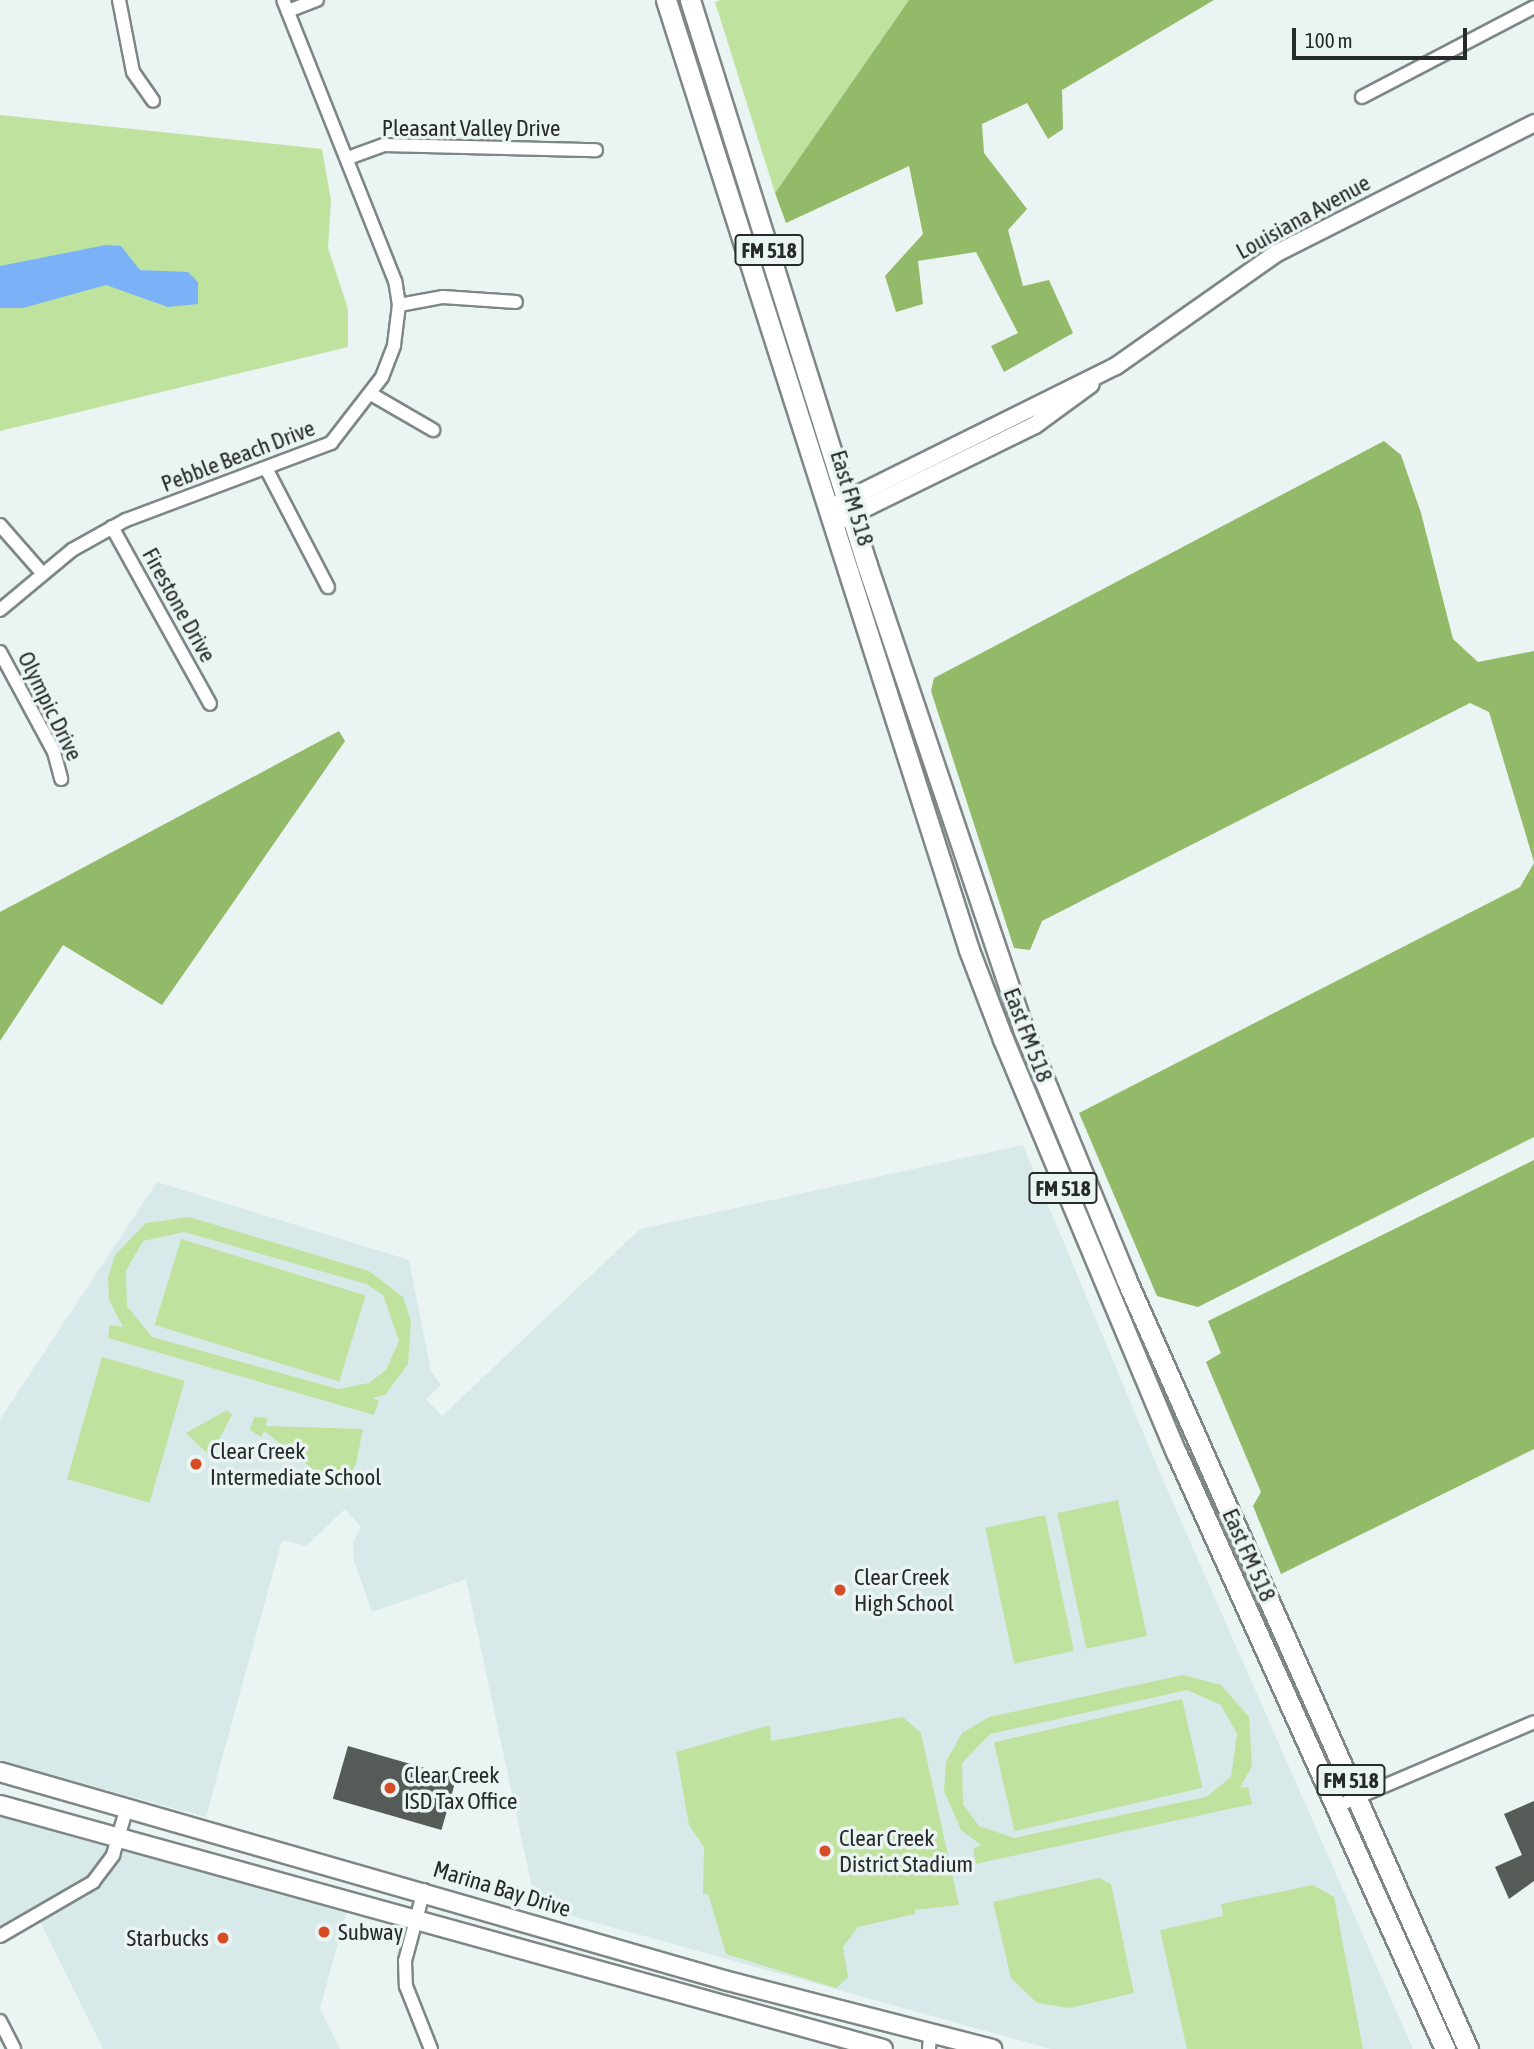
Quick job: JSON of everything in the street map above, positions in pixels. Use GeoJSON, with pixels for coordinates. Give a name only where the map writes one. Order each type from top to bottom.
{"type":"FeatureCollection","features":[{"type":"Feature","properties":{"kind":"main road","name":"East FM 518"},"geometry":{"type":"LineString","coordinates":[[666,0],[969,950],[1104,1287],[1445,2049]]}},
{"type":"Feature","properties":{"kind":"main road","name":"East FM 518"},"geometry":{"type":"LineString","coordinates":[[690,0],[993,942],[1074,1153],[1126,1279],[1308,1682],[1468,2049]]}},
{"type":"Feature","properties":{"kind":"main road"},"geometry":{"type":"LineString","coordinates":[[762,298],[783,292]]}},
{"type":"Feature","properties":{"kind":"main road"},"geometry":{"type":"LineString","coordinates":[[902,741],[925,734]]}},
{"type":"Feature","properties":{"kind":"main road"},"geometry":{"type":"LineString","coordinates":[[969,950],[993,942]]}},
{"type":"Feature","properties":{"kind":"main road"},"geometry":{"type":"LineString","coordinates":[[1052,1161],[1074,1153]]}},
{"type":"Feature","properties":{"kind":"main road"},"geometry":{"type":"LineString","coordinates":[[1104,1287],[1126,1279]]}},
{"type":"Feature","properties":{"kind":"main road"},"geometry":{"type":"LineString","coordinates":[[1177,1454],[1199,1441]]}},
{"type":"Feature","properties":{"kind":"main road"},"geometry":{"type":"LineString","coordinates":[[1284,1694],[1308,1682]]}},
{"type":"Feature","properties":{"kind":"main road","name":"Marina Bay Drive"},"geometry":{"type":"LineString","coordinates":[[0,1772],[127,1807],[303,1862],[424,1890],[929,2042],[992,2049]]}},
{"type":"Feature","properties":{"kind":"main road"},"geometry":{"type":"LineString","coordinates":[[0,1805],[233,1867],[292,1886],[883,2049]]}},
{"type":"Feature","properties":{"kind":"main road"},"geometry":{"type":"LineString","coordinates":[[233,1867],[240,1843]]}},
{"type":"Feature","properties":{"kind":"main road"},"geometry":{"type":"LineString","coordinates":[[292,1886],[303,1862]]}},
{"type":"Feature","properties":{"kind":"main road"},"geometry":{"type":"LineString","coordinates":[[545,1954],[551,1930]]}},
{"type":"Feature","properties":{"kind":"main road"},"geometry":{"type":"LineString","coordinates":[[716,2003],[724,1980]]}},
{"type":"Feature","properties":{"kind":"street"},"geometry":{"type":"LineString","coordinates":[[119,0],[133,72],[153,101]]}},
{"type":"Feature","properties":{"kind":"street"},"geometry":{"type":"LineString","coordinates":[[285,6],[317,0]]}},
{"type":"Feature","properties":{"kind":"street","name":"Pebble Beach Drive"},"geometry":{"type":"LineString","coordinates":[[0,610],[42,573],[112,527],[267,470],[331,443],[371,394],[394,345],[399,305],[348,158],[285,6]]}},
{"type":"Feature","properties":{"kind":"street"},"geometry":{"type":"LineString","coordinates":[[1362,97],[1534,7]]}},
{"type":"Feature","properties":{"kind":"street","name":"Louisiana Avenue"},"geometry":{"type":"LineString","coordinates":[[831,516],[1106,371],[1277,253],[1534,122]]}},
{"type":"Feature","properties":{"kind":"street","name":"Pleasant Valley Drive"},"geometry":{"type":"LineString","coordinates":[[348,158],[384,145],[596,150]]}},
{"type":"Feature","properties":{"kind":"street"},"geometry":{"type":"LineString","coordinates":[[399,305],[443,298],[516,302]]}},
{"type":"Feature","properties":{"kind":"street"},"geometry":{"type":"LineString","coordinates":[[371,394],[433,430]]}},
{"type":"Feature","properties":{"kind":"street"},"geometry":{"type":"LineString","coordinates":[[267,470],[328,587]]}},
{"type":"Feature","properties":{"kind":"street"},"geometry":{"type":"LineString","coordinates":[[0,525],[42,573]]}},
{"type":"Feature","properties":{"kind":"street","name":"Firestone Drive"},"geometry":{"type":"LineString","coordinates":[[112,527],[209,704]]}},
{"type":"Feature","properties":{"kind":"street","name":"Olympic Drive"},"geometry":{"type":"LineString","coordinates":[[0,652],[54,752],[61,779]]}},
{"type":"Feature","properties":{"kind":"street"},"geometry":{"type":"LineString","coordinates":[[1335,1807],[1534,1722]]}},
{"type":"Feature","properties":{"kind":"street"},"geometry":{"type":"LineString","coordinates":[[0,1936],[93,1882],[119,1837],[127,1807]]}},
{"type":"Feature","properties":{"kind":"street"},"geometry":{"type":"LineString","coordinates":[[424,1890],[416,1919],[406,1986],[431,2049]]}},
{"type":"Feature","properties":{"kind":"street"},"geometry":{"type":"LineString","coordinates":[[0,2021],[14,2049]]}},
{"type":"Feature","properties":{"kind":"shaded area","name":"Clear Creek High School"},"geometry":{"type":"Polygon","coordinates":[[[1023,1145],[1163,1480],[1413,2049],[1051,2049],[536,1906],[466,1579],[372,1612],[354,1561],[353,1543],[361,1527],[345,1509],[306,1546],[282,1540],[206,1817],[0,1761],[0,1419],[157,1182],[409,1260],[431,1371],[441,1385],[426,1399],[442,1416],[640,1229],[1023,1145]]]}},
{"type":"Feature","properties":{"kind":"shaded area"},"geometry":{"type":"Polygon","coordinates":[[[0,1814],[348,1907],[320,2008],[340,2049],[103,2049],[34,1909],[0,1927],[0,1814]]]}},
{"type":"Feature","properties":{"kind":"green space"},"geometry":{"type":"Polygon","coordinates":[[[909,0],[775,193],[715,2],[909,0]]]}},
{"type":"Feature","properties":{"kind":"green space"},"geometry":{"type":"Polygon","coordinates":[[[909,0],[1214,0],[1062,90],[1063,129],[1048,139],[1027,103],[982,124],[984,153],[1027,209],[1008,230],[1023,286],[1049,280],[1073,333],[1004,372],[991,346],[1018,333],[976,252],[918,261],[923,304],[896,312],[885,276],[923,234],[909,166],[786,223],[775,193],[909,0]]]}},
{"type":"Feature","properties":{"kind":"green space"},"geometry":{"type":"Polygon","coordinates":[[[0,115],[322,149],[331,200],[328,248],[348,309],[348,347],[0,431],[0,115]]]}},
{"type":"Feature","properties":{"kind":"green space"},"geometry":{"type":"Polygon","coordinates":[[[1384,441],[1401,455],[1421,513],[1453,639],[1478,662],[1534,651],[1534,862],[1489,712],[1470,703],[1042,921],[1030,950],[1014,948],[931,691],[934,678],[1384,441]]]}},
{"type":"Feature","properties":{"kind":"green space"},"geometry":{"type":"Polygon","coordinates":[[[339,731],[345,741],[162,1005],[63,945],[0,1041],[0,912],[339,731]]]}},
{"type":"Feature","properties":{"kind":"green space"},"geometry":{"type":"Polygon","coordinates":[[[1534,863],[1534,1137],[1198,1307],[1157,1296],[1079,1113],[1520,887],[1534,863]]]}},
{"type":"Feature","properties":{"kind":"green space"},"geometry":{"type":"Polygon","coordinates":[[[1534,1160],[1534,1449],[1281,1574],[1253,1506],[1261,1492],[1206,1362],[1221,1353],[1208,1321],[1534,1160]]]}},
{"type":"Feature","properties":{"kind":"green space"},"geometry":{"type":"Polygon","coordinates":[[[189,1217],[369,1271],[403,1297],[411,1321],[408,1364],[385,1395],[372,1398],[379,1401],[374,1415],[108,1338],[110,1325],[123,1327],[109,1300],[108,1278],[115,1255],[146,1223],[189,1217]],[[184,1232],[143,1241],[126,1271],[127,1306],[152,1337],[338,1389],[369,1383],[386,1370],[399,1341],[383,1295],[366,1284],[184,1232]]]}},
{"type":"Feature","properties":{"kind":"green space"},"geometry":{"type":"Polygon","coordinates":[[[181,1239],[366,1295],[339,1381],[155,1325],[181,1239]]]}},
{"type":"Feature","properties":{"kind":"green space"},"geometry":{"type":"Polygon","coordinates":[[[102,1357],[185,1381],[150,1503],[67,1479],[102,1357]]]}},
{"type":"Feature","properties":{"kind":"green space"},"geometry":{"type":"Polygon","coordinates":[[[227,1410],[232,1415],[210,1456],[186,1433],[227,1410]]]}},
{"type":"Feature","properties":{"kind":"green space"},"geometry":{"type":"Polygon","coordinates":[[[254,1417],[267,1418],[266,1426],[363,1429],[356,1464],[340,1490],[264,1431],[261,1437],[250,1430],[254,1417]]]}},
{"type":"Feature","properties":{"kind":"green space"},"geometry":{"type":"Polygon","coordinates":[[[1118,1500],[1147,1636],[1086,1649],[1057,1513],[1118,1500]]]}},
{"type":"Feature","properties":{"kind":"green space"},"geometry":{"type":"Polygon","coordinates":[[[1045,1515],[1074,1651],[1014,1664],[985,1528],[1045,1515]]]}},
{"type":"Feature","properties":{"kind":"green space"},"geometry":{"type":"Polygon","coordinates":[[[1183,1675],[1221,1685],[1249,1717],[1252,1766],[1240,1788],[1248,1787],[1252,1804],[976,1864],[973,1849],[981,1845],[961,1830],[944,1791],[946,1762],[962,1733],[989,1717],[1183,1675]],[[1187,1690],[990,1734],[962,1763],[963,1804],[979,1826],[1014,1838],[1206,1797],[1231,1777],[1237,1734],[1221,1705],[1187,1690]]]}},
{"type":"Feature","properties":{"kind":"green space"},"geometry":{"type":"Polygon","coordinates":[[[1182,1699],[1202,1788],[1014,1831],[994,1742],[1182,1699]]]}},
{"type":"Feature","properties":{"kind":"green space","name":"Clear Creek District Stadium"},"geometry":{"type":"Polygon","coordinates":[[[903,1717],[921,1733],[959,1905],[915,1910],[915,1914],[858,1927],[843,1947],[848,1977],[836,1988],[726,1954],[708,1894],[703,1894],[704,1847],[689,1825],[676,1752],[770,1725],[771,1741],[903,1717]]]}},
{"type":"Feature","properties":{"kind":"green space"},"geometry":{"type":"Polygon","coordinates":[[[1099,1878],[1111,1884],[1134,1993],[1070,2008],[1037,2003],[1011,1978],[993,1902],[1099,1878]]]}},
{"type":"Feature","properties":{"kind":"green space"},"geometry":{"type":"Polygon","coordinates":[[[1313,1885],[1334,1897],[1363,2049],[1187,2049],[1160,1930],[1223,1916],[1221,1904],[1313,1885]]]}},
{"type":"Feature","properties":{"kind":"water"},"geometry":{"type":"Polygon","coordinates":[[[106,245],[121,246],[140,270],[188,272],[198,282],[198,304],[168,307],[106,285],[23,308],[0,308],[0,266],[106,245]]]}},
{"type":"Feature","properties":{"kind":"building"},"geometry":{"type":"Polygon","coordinates":[[[348,1746],[457,1777],[441,1830],[333,1799],[348,1746]]]}},
{"type":"Feature","properties":{"kind":"building"},"geometry":{"type":"Polygon","coordinates":[[[1534,1801],[1534,1881],[1509,1899],[1495,1867],[1522,1855],[1504,1814],[1534,1801]]]}},
{"type":"Feature","properties":{"kind":"place","name":"Clear Creek Intermediate School"},"geometry":{"type":"Point","coordinates":[196,1464]}},
{"type":"Feature","properties":{"kind":"place","name":"Clear Creek High School"},"geometry":{"type":"Point","coordinates":[840,1590]}},
{"type":"Feature","properties":{"kind":"place","name":"Clear Creek ISD Tax Office"},"geometry":{"type":"Point","coordinates":[390,1788]}},
{"type":"Feature","properties":{"kind":"place","name":"Clear Creek District Stadium"},"geometry":{"type":"Point","coordinates":[825,1851]}},
{"type":"Feature","properties":{"kind":"place","name":"Subway"},"geometry":{"type":"Point","coordinates":[324,1932]}},
{"type":"Feature","properties":{"kind":"place","name":"Starbucks"},"geometry":{"type":"Point","coordinates":[223,1938]}}]}
